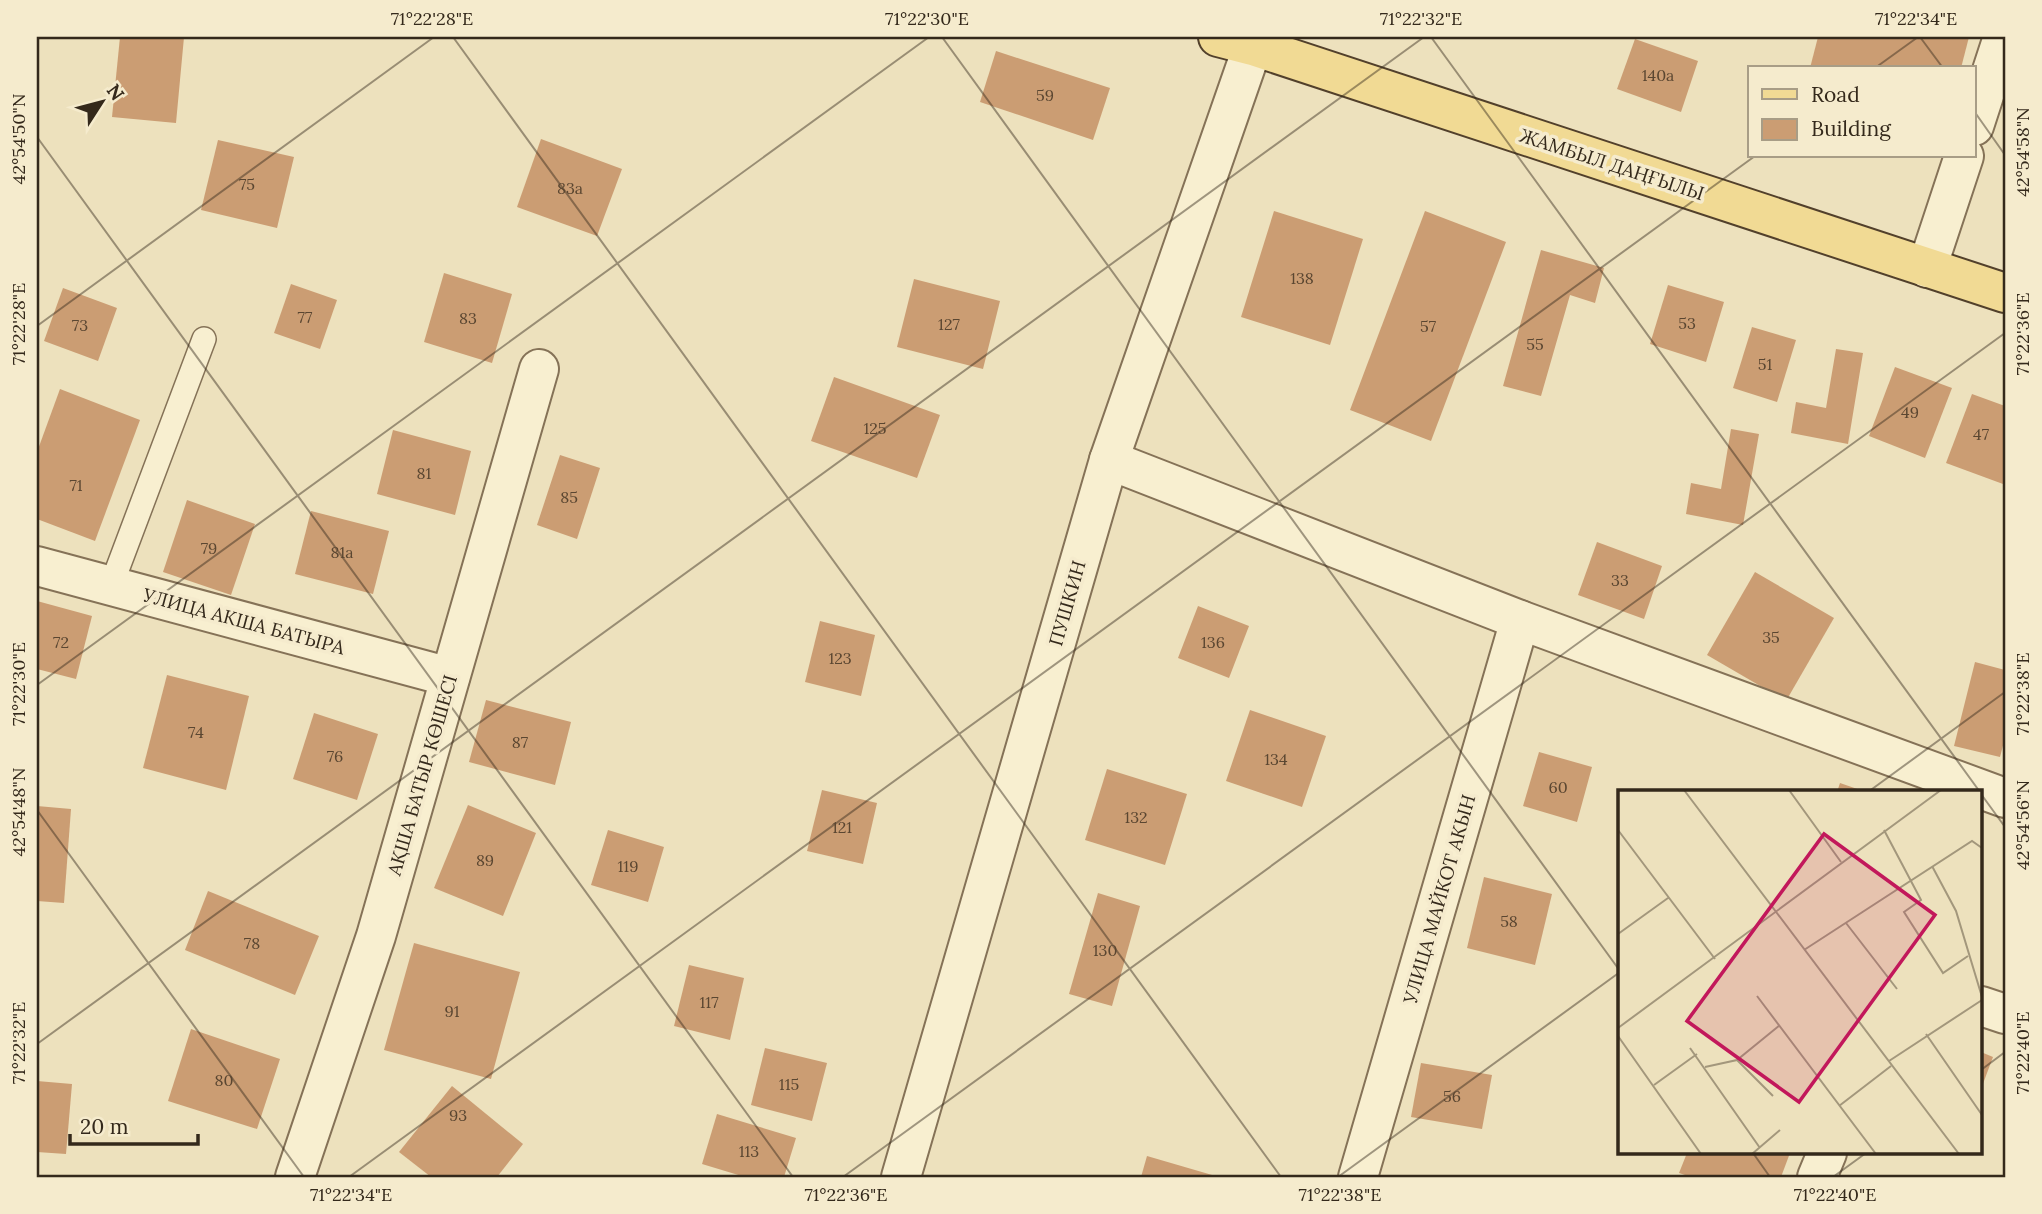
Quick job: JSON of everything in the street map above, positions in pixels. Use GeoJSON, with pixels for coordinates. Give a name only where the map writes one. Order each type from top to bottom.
{"type":"FeatureCollection","features":[{"type":"Feature","properties":{"kind":"main road","name":"ЖАМБЫЛ ДАҢҒЫЛЫ"},"geometry":{"type":"LineString","coordinates":[[1242,40],[2005,293]]}},
{"type":"Feature","properties":{"kind":"street"},"geometry":{"type":"LineString","coordinates":[[1976,120],[2003,37]]}},
{"type":"Feature","properties":{"kind":"street","name":"ПУШКИН"},"geometry":{"type":"LineString","coordinates":[[901,1177],[1109,460],[1242,40]]}},
{"type":"Feature","properties":{"kind":"street"},"geometry":{"type":"LineString","coordinates":[[1927,268],[1963,158]]}},
{"type":"Feature","properties":{"kind":"street","name":"АҚША БАТЫР КӨШЕСІ"},"geometry":{"type":"LineString","coordinates":[[295,1177],[376,936],[539,369]]}},
{"type":"Feature","properties":{"kind":"street"},"geometry":{"type":"LineString","coordinates":[[1109,460],[1520,620],[2005,798]]}},
{"type":"Feature","properties":{"kind":"street","name":"УЛИЦА АКША БАТЫРА"},"geometry":{"type":"LineString","coordinates":[[37,566],[450,677]]}},
{"type":"Feature","properties":{"kind":"street","name":"УЛИЦА МАЙКОТ АКЫН"},"geometry":{"type":"LineString","coordinates":[[1358,1177],[1520,620]]}},
{"type":"Feature","properties":{"kind":"street"},"geometry":{"type":"LineString","coordinates":[[1982,1006],[2005,1014]]}},
{"type":"Feature","properties":{"kind":"street"},"geometry":{"type":"LineString","coordinates":[[1818,1177],[1827,1154]]}},
{"type":"Feature","properties":{"kind":"lane"},"geometry":{"type":"LineString","coordinates":[[111,586],[204,339]]}},
{"type":"Feature","properties":{"kind":"building"},"geometry":{"type":"Polygon","coordinates":[[[120,37],[184,37],[176,123],[112,117],[120,37]]]}},
{"type":"Feature","properties":{"kind":"building"},"geometry":{"type":"Polygon","coordinates":[[[1818,37],[1969,37],[1962,66],[1811,66],[1818,37]]]}},
{"type":"Feature","properties":{"kind":"building"},"geometry":{"type":"Polygon","coordinates":[[[1635,39],[1698,61],[1681,112],[1617,89],[1635,39]]]}},
{"type":"Feature","properties":{"kind":"building"},"geometry":{"type":"Polygon","coordinates":[[[996,51],[1110,88],[1093,140],[980,102],[996,51]]]}},
{"type":"Feature","properties":{"kind":"building"},"geometry":{"type":"Polygon","coordinates":[[[541,139],[622,169],[597,236],[517,207],[541,139]]]}},
{"type":"Feature","properties":{"kind":"building"},"geometry":{"type":"Polygon","coordinates":[[[218,140],[294,157],[277,228],[201,210],[218,140]]]}},
{"type":"Feature","properties":{"kind":"building"},"geometry":{"type":"Polygon","coordinates":[[[1274,211],[1363,239],[1330,345],[1241,317],[1274,211]]]}},
{"type":"Feature","properties":{"kind":"building"},"geometry":{"type":"Polygon","coordinates":[[[1425,211],[1506,242],[1431,441],[1350,410],[1425,211]]]}},
{"type":"Feature","properties":{"kind":"building"},"geometry":{"type":"Polygon","coordinates":[[[1541,250],[1604,268],[1595,303],[1570,295],[1541,396],[1503,386],[1541,250]]]}},
{"type":"Feature","properties":{"kind":"building"},"geometry":{"type":"Polygon","coordinates":[[[444,273],[512,294],[492,363],[424,342],[444,273]]]}},
{"type":"Feature","properties":{"kind":"building"},"geometry":{"type":"Polygon","coordinates":[[[914,279],[1000,301],[983,369],[897,347],[914,279]]]}},
{"type":"Feature","properties":{"kind":"building"},"geometry":{"type":"Polygon","coordinates":[[[291,284],[337,300],[320,349],[274,333],[291,284]]]}},
{"type":"Feature","properties":{"kind":"building"},"geometry":{"type":"Polygon","coordinates":[[[1668,285],[1724,302],[1706,362],[1650,344],[1668,285]]]}},
{"type":"Feature","properties":{"kind":"building"},"geometry":{"type":"Polygon","coordinates":[[[63,288],[117,308],[98,361],[44,341],[63,288]]]}},
{"type":"Feature","properties":{"kind":"building"},"geometry":{"type":"Polygon","coordinates":[[[1752,327],[1796,340],[1777,402],[1733,388],[1752,327]]]}},
{"type":"Feature","properties":{"kind":"building"},"geometry":{"type":"Polygon","coordinates":[[[1836,349],[1863,353],[1848,444],[1791,433],[1796,402],[1826,408],[1836,349]]]}},
{"type":"Feature","properties":{"kind":"building"},"geometry":{"type":"Polygon","coordinates":[[[1895,367],[1952,388],[1925,458],[1869,436],[1895,367]]]}},
{"type":"Feature","properties":{"kind":"building"},"geometry":{"type":"Polygon","coordinates":[[[834,377],[940,415],[917,478],[811,441],[834,377]]]}},
{"type":"Feature","properties":{"kind":"building"},"geometry":{"type":"Polygon","coordinates":[[[60,389],[140,420],[95,541],[37,519],[37,452],[60,389]]]}},
{"type":"Feature","properties":{"kind":"building"},"geometry":{"type":"Polygon","coordinates":[[[1972,394],[2005,406],[2003,484],[1946,463],[1972,394]]]}},
{"type":"Feature","properties":{"kind":"building"},"geometry":{"type":"Polygon","coordinates":[[[1731,429],[1759,434],[1743,525],[1686,514],[1691,483],[1721,489],[1731,429]]]}},
{"type":"Feature","properties":{"kind":"building"},"geometry":{"type":"Polygon","coordinates":[[[393,430],[471,451],[455,515],[377,494],[393,430]]]}},
{"type":"Feature","properties":{"kind":"building"},"geometry":{"type":"Polygon","coordinates":[[[560,455],[600,468],[577,539],[537,525],[560,455]]]}},
{"type":"Feature","properties":{"kind":"building"},"geometry":{"type":"Polygon","coordinates":[[[187,500],[255,524],[231,595],[163,572],[187,500]]]}},
{"type":"Feature","properties":{"kind":"building"},"geometry":{"type":"Polygon","coordinates":[[[311,511],[389,531],[373,594],[295,574],[311,511]]]}},
{"type":"Feature","properties":{"kind":"building"},"geometry":{"type":"Polygon","coordinates":[[[1597,542],[1662,566],[1644,619],[1578,595],[1597,542]]]}},
{"type":"Feature","properties":{"kind":"building"},"geometry":{"type":"Polygon","coordinates":[[[1755,572],[1834,618],[1786,701],[1707,655],[1755,572]]]}},
{"type":"Feature","properties":{"kind":"building"},"geometry":{"type":"Polygon","coordinates":[[[37,601],[92,616],[76,679],[37,669],[37,601]]]}},
{"type":"Feature","properties":{"kind":"building"},"geometry":{"type":"Polygon","coordinates":[[[1198,606],[1249,626],[1229,678],[1178,658],[1198,606]]]}},
{"type":"Feature","properties":{"kind":"building"},"geometry":{"type":"Polygon","coordinates":[[[820,621],[875,635],[861,696],[805,682],[820,621]]]}},
{"type":"Feature","properties":{"kind":"building"},"geometry":{"type":"Polygon","coordinates":[[[1975,662],[2005,670],[2005,738],[2000,757],[1954,746],[1975,662]]]}},
{"type":"Feature","properties":{"kind":"building"},"geometry":{"type":"Polygon","coordinates":[[[167,675],[249,696],[226,790],[143,768],[167,675]]]}},
{"type":"Feature","properties":{"kind":"building"},"geometry":{"type":"Polygon","coordinates":[[[486,700],[571,722],[555,785],[469,762],[486,700]]]}},
{"type":"Feature","properties":{"kind":"building"},"geometry":{"type":"Polygon","coordinates":[[[1250,710],[1326,736],[1302,807],[1226,781],[1250,710]]]}},
{"type":"Feature","properties":{"kind":"building"},"geometry":{"type":"Polygon","coordinates":[[[314,713],[378,734],[357,800],[293,779],[314,713]]]}},
{"type":"Feature","properties":{"kind":"building"},"geometry":{"type":"Polygon","coordinates":[[[1539,752],[1592,767],[1577,822],[1523,806],[1539,752]]]}},
{"type":"Feature","properties":{"kind":"building"},"geometry":{"type":"Polygon","coordinates":[[[1107,769],[1187,794],[1165,865],[1085,840],[1107,769]]]}},
{"type":"Feature","properties":{"kind":"building"},"geometry":{"type":"Polygon","coordinates":[[[1840,783],[1860,790],[1838,790],[1840,783]]]}},
{"type":"Feature","properties":{"kind":"building"},"geometry":{"type":"Polygon","coordinates":[[[822,790],[877,803],[863,864],[807,851],[822,790]]]}},
{"type":"Feature","properties":{"kind":"building"},"geometry":{"type":"Polygon","coordinates":[[[468,805],[536,833],[503,916],[434,888],[468,805]]]}},
{"type":"Feature","properties":{"kind":"building"},"geometry":{"type":"Polygon","coordinates":[[[37,806],[71,809],[64,903],[37,901],[37,806]]]}},
{"type":"Feature","properties":{"kind":"building"},"geometry":{"type":"Polygon","coordinates":[[[608,830],[664,847],[648,902],[591,885],[608,830]]]}},
{"type":"Feature","properties":{"kind":"building"},"geometry":{"type":"Polygon","coordinates":[[[1484,877],[1552,894],[1535,965],[1467,948],[1484,877]]]}},
{"type":"Feature","properties":{"kind":"building"},"geometry":{"type":"Polygon","coordinates":[[[208,891],[319,936],[295,995],[185,950],[208,891]]]}},
{"type":"Feature","properties":{"kind":"building"},"geometry":{"type":"Polygon","coordinates":[[[1098,893],[1140,906],[1112,1006],[1069,994],[1098,893]]]}},
{"type":"Feature","properties":{"kind":"building"},"geometry":{"type":"Polygon","coordinates":[[[414,943],[520,972],[491,1079],[384,1050],[414,943]]]}},
{"type":"Feature","properties":{"kind":"building"},"geometry":{"type":"Polygon","coordinates":[[[689,965],[744,978],[730,1040],[674,1026],[689,965]]]}},
{"type":"Feature","properties":{"kind":"building"},"geometry":{"type":"Polygon","coordinates":[[[191,1029],[280,1059],[257,1129],[168,1101],[191,1029]]]}},
{"type":"Feature","properties":{"kind":"building"},"geometry":{"type":"Polygon","coordinates":[[[765,1048],[827,1063],[812,1121],[751,1105],[765,1048]]]}},
{"type":"Feature","properties":{"kind":"building"},"geometry":{"type":"Polygon","coordinates":[[[1982,1052],[1993,1057],[1982,1086],[1982,1052]]]}},
{"type":"Feature","properties":{"kind":"building"},"geometry":{"type":"Polygon","coordinates":[[[1421,1063],[1492,1075],[1482,1129],[1411,1117],[1421,1063]]]}},
{"type":"Feature","properties":{"kind":"building"},"geometry":{"type":"Polygon","coordinates":[[[37,1081],[72,1084],[66,1154],[37,1152],[37,1081]]]}},
{"type":"Feature","properties":{"kind":"building"},"geometry":{"type":"Polygon","coordinates":[[[452,1086],[523,1144],[497,1177],[431,1177],[399,1152],[452,1086]]]}},
{"type":"Feature","properties":{"kind":"building"},"geometry":{"type":"Polygon","coordinates":[[[717,1114],[796,1138],[784,1177],[745,1177],[702,1164],[717,1114]]]}},
{"type":"Feature","properties":{"kind":"building"},"geometry":{"type":"Polygon","coordinates":[[[1687,1154],[1790,1154],[1781,1177],[1691,1177],[1679,1173],[1687,1154]]]}},
{"type":"Feature","properties":{"kind":"building"},"geometry":{"type":"Polygon","coordinates":[[[1147,1156],[1219,1177],[1141,1177],[1147,1156]]]}}]}
